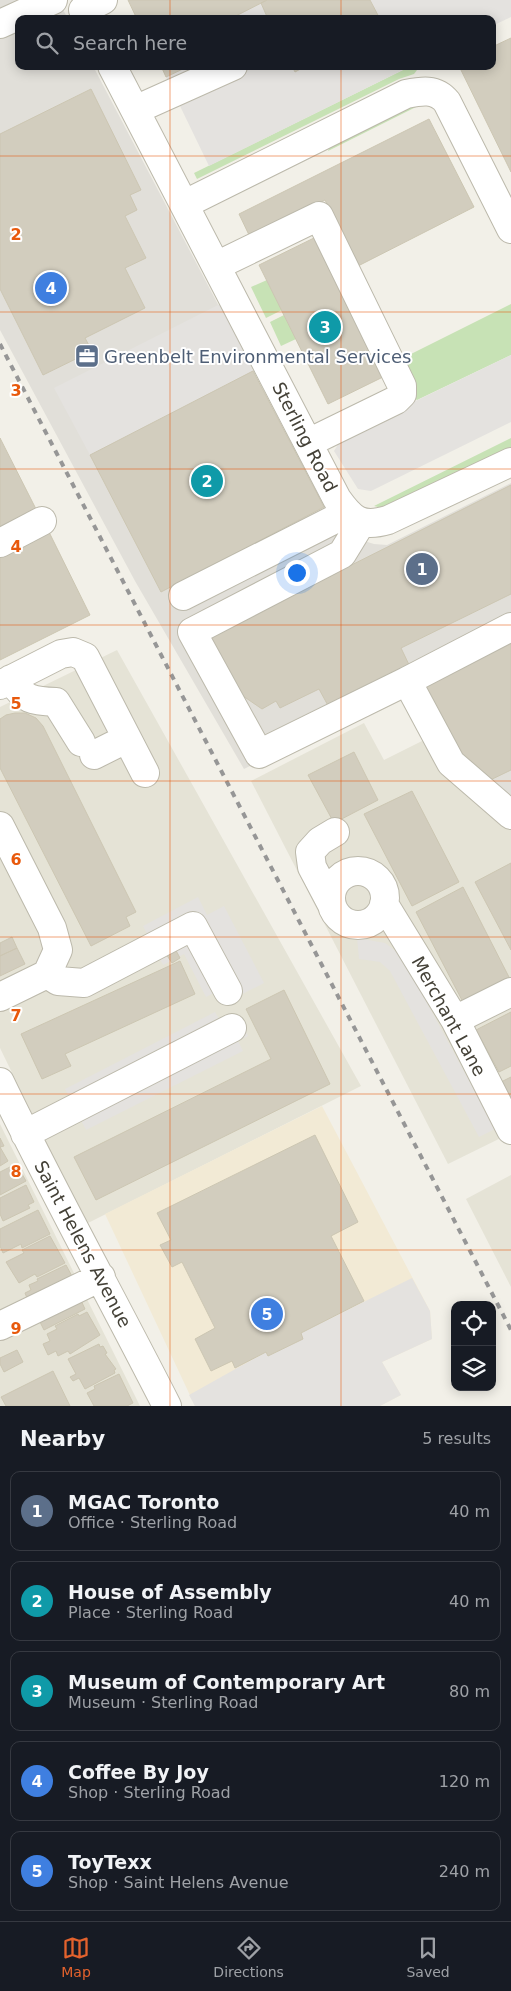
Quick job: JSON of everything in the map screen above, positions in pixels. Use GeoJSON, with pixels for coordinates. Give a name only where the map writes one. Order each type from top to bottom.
{"type":"FeatureCollection","features":[{"type":"Feature","properties":{"kind":"street"},"geometry":{"type":"LineString","coordinates":[[20,15],[53,0]]}},
{"type":"Feature","properties":{"kind":"street"},"geometry":{"type":"LineString","coordinates":[[0,24],[15,17]]}},
{"type":"Feature","properties":{"kind":"street","name":"Sterling Road"},"geometry":{"type":"LineString","coordinates":[[114,70],[337,499],[354,518]]}},
{"type":"Feature","properties":{"kind":"street"},"geometry":{"type":"LineString","coordinates":[[135,110],[224,70]]}},
{"type":"Feature","properties":{"kind":"street"},"geometry":{"type":"LineString","coordinates":[[184,204],[406,94],[424,90],[443,96],[447,102],[511,229]]}},
{"type":"Feature","properties":{"kind":"street"},"geometry":{"type":"LineString","coordinates":[[216,266],[319,216],[402,386],[402,394],[396,400],[308,443]]}},
{"type":"Feature","properties":{"kind":"street"},"geometry":{"type":"LineString","coordinates":[[183,596],[354,518],[372,524],[388,520],[511,462]]}},
{"type":"Feature","properties":{"kind":"street"},"geometry":{"type":"LineString","coordinates":[[354,518],[342,554],[192,632],[258,754],[407,681],[511,627]]}},
{"type":"Feature","properties":{"kind":"street"},"geometry":{"type":"LineString","coordinates":[[0,543],[42,521]]}},
{"type":"Feature","properties":{"kind":"street"},"geometry":{"type":"LineString","coordinates":[[126,739],[88,749],[56,702],[35,701],[18,692],[6,682],[61,654],[73,652],[84,657],[145,773]]}},
{"type":"Feature","properties":{"kind":"street"},"geometry":{"type":"LineString","coordinates":[[407,681],[451,762],[511,815]]}},
{"type":"Feature","properties":{"kind":"street"},"geometry":{"type":"LineString","coordinates":[[0,826],[52,928],[58,950],[47,974],[0,997]]}},
{"type":"Feature","properties":{"kind":"street"},"geometry":{"type":"LineString","coordinates":[[335,832],[320,841],[310,852],[312,867],[334,912],[348,924],[366,924],[375,919],[381,912],[384,904]]}},
{"type":"Feature","properties":{"kind":"street","name":"Merchant Lane"},"geometry":{"type":"LineString","coordinates":[[331,904],[330,894],[333,886],[346,873],[356,870],[372,874],[378,880],[385,896],[384,904],[455,1020],[511,1130]]}},
{"type":"Feature","properties":{"kind":"street"},"geometry":{"type":"LineString","coordinates":[[47,974],[58,981],[84,983],[193,926],[228,991]]}},
{"type":"Feature","properties":{"kind":"street"},"geometry":{"type":"LineString","coordinates":[[455,1020],[511,992]]}},
{"type":"Feature","properties":{"kind":"street"},"geometry":{"type":"LineString","coordinates":[[25,1134],[232,1028]]}},
{"type":"Feature","properties":{"kind":"street","name":"Saint Helens Avenue"},"geometry":{"type":"LineString","coordinates":[[0,1082],[25,1134],[167,1406]]}},
{"type":"Feature","properties":{"kind":"street"},"geometry":{"type":"LineString","coordinates":[[0,1326],[101,1277]]}},
{"type":"Feature","properties":{"kind":"shaded area"},"geometry":{"type":"Polygon","coordinates":[[[0,0],[58,0],[66,15],[15,15],[15,70],[95,70],[331,520],[361,540],[387,545],[511,483],[511,829],[442,765],[401,692],[244,769],[135,581],[0,330],[0,0]]]}},
{"type":"Feature","properties":{"kind":"shaded area"},"geometry":{"type":"Polygon","coordinates":[[[370,0],[511,0],[511,17],[496,24],[496,15],[378,15],[370,0]]]}},
{"type":"Feature","properties":{"kind":"shaded area"},"geometry":{"type":"Polygon","coordinates":[[[261,3],[266,15],[238,15],[261,3]]]}},
{"type":"Feature","properties":{"kind":"shaded area"},"geometry":{"type":"Polygon","coordinates":[[[181,70],[294,70],[295,72],[299,70],[403,70],[209,166],[166,77],[181,70]]]}},
{"type":"Feature","properties":{"kind":"shaded area"},"geometry":{"type":"Polygon","coordinates":[[[220,304],[253,371],[90,455],[54,388],[220,304]]]}},
{"type":"Feature","properties":{"kind":"shaded area"},"geometry":{"type":"Polygon","coordinates":[[[511,355],[511,422],[371,491],[358,489],[334,451],[343,436],[511,355]]]}},
{"type":"Feature","properties":{"kind":"shaded area"},"geometry":{"type":"Polygon","coordinates":[[[117,650],[361,1086],[86,1224],[0,1048],[0,707],[117,650]]]}},
{"type":"Feature","properties":{"kind":"shaded area"},"geometry":{"type":"Polygon","coordinates":[[[364,723],[384,760],[424,740],[442,765],[511,829],[511,1133],[448,1164],[251,781],[364,723]]]}},
{"type":"Feature","properties":{"kind":"shaded area"},"geometry":{"type":"Polygon","coordinates":[[[198,897],[207,915],[224,906],[264,983],[225,1003],[218,991],[206,997],[184,954],[163,965],[143,926],[198,897]]]}},
{"type":"Feature","properties":{"kind":"shaded area"},"geometry":{"type":"Polygon","coordinates":[[[357,938],[385,943],[397,952],[405,962],[495,1129],[479,1137],[390,971],[380,962],[359,959],[357,938]]]}},
{"type":"Feature","properties":{"kind":"shaded area"},"geometry":{"type":"Polygon","coordinates":[[[215,1012],[221,1022],[237,1014],[248,1036],[238,1041],[243,1051],[86,1130],[65,1089],[215,1012]]]}},
{"type":"Feature","properties":{"kind":"shaded area"},"geometry":{"type":"Polygon","coordinates":[[[322,1106],[430,1311],[432,1339],[382,1362],[401,1395],[380,1406],[195,1406],[105,1214],[322,1106]]]}},
{"type":"Feature","properties":{"kind":"shaded area"},"geometry":{"type":"Polygon","coordinates":[[[0,1124],[140,1406],[0,1406],[0,1124]]]}},
{"type":"Feature","properties":{"kind":"shaded area"},"geometry":{"type":"Polygon","coordinates":[[[511,1175],[511,1287],[466,1199],[511,1175]]]}},
{"type":"Feature","properties":{"kind":"shaded area"},"geometry":{"type":"Polygon","coordinates":[[[412,1278],[430,1311],[432,1339],[382,1362],[401,1395],[380,1406],[195,1406],[189,1395],[266,1352],[268,1356],[303,1339],[301,1333],[412,1278]]]}},
{"type":"Feature","properties":{"kind":"green space"},"geometry":{"type":"Polygon","coordinates":[[[403,70],[417,70],[414,74],[399,79],[197,179],[194,173],[403,70]]]}},
{"type":"Feature","properties":{"kind":"green space"},"geometry":{"type":"Polygon","coordinates":[[[426,102],[328,151],[330,146],[406,104],[426,102]]]}},
{"type":"Feature","properties":{"kind":"green space"},"geometry":{"type":"Polygon","coordinates":[[[267,280],[282,310],[266,318],[251,287],[267,280]]]}},
{"type":"Feature","properties":{"kind":"green space"},"geometry":{"type":"Polygon","coordinates":[[[511,304],[511,355],[417,400],[414,398],[416,393],[415,383],[403,358],[511,304]]]}},
{"type":"Feature","properties":{"kind":"green space"},"geometry":{"type":"Polygon","coordinates":[[[284,315],[296,339],[281,346],[270,322],[284,315]]]}},
{"type":"Feature","properties":{"kind":"green space"},"geometry":{"type":"Polygon","coordinates":[[[511,438],[511,451],[382,508],[374,506],[511,438]]]}},
{"type":"Feature","properties":{"kind":"building"},"geometry":{"type":"Polygon","coordinates":[[[128,0],[267,0],[238,15],[135,15],[128,0]]]}},
{"type":"Feature","properties":{"kind":"building"},"geometry":{"type":"Polygon","coordinates":[[[267,0],[370,0],[378,15],[266,15],[261,3],[267,0]]]}},
{"type":"Feature","properties":{"kind":"building"},"geometry":{"type":"Polygon","coordinates":[[[511,38],[511,172],[461,70],[496,70],[496,45],[511,38]]]}},
{"type":"Feature","properties":{"kind":"building"},"geometry":{"type":"Polygon","coordinates":[[[163,70],[181,70],[166,77],[163,70]]]}},
{"type":"Feature","properties":{"kind":"building"},"geometry":{"type":"Polygon","coordinates":[[[91,89],[141,190],[130,195],[137,210],[125,216],[146,258],[125,268],[145,308],[85,338],[92,351],[43,375],[0,289],[0,134],[91,89]]]}},
{"type":"Feature","properties":{"kind":"building"},"geometry":{"type":"Polygon","coordinates":[[[429,119],[474,207],[358,266],[325,200],[250,237],[239,214],[429,119]]]}},
{"type":"Feature","properties":{"kind":"building"},"geometry":{"type":"Polygon","coordinates":[[[316,237],[385,376],[328,404],[259,265],[316,237]]]}},
{"type":"Feature","properties":{"kind":"building"},"geometry":{"type":"Polygon","coordinates":[[[253,371],[324,507],[161,592],[90,455],[253,371]]]}},
{"type":"Feature","properties":{"kind":"building"},"geometry":{"type":"Polygon","coordinates":[[[0,438],[37,511],[0,529],[0,438]]]}},
{"type":"Feature","properties":{"kind":"building"},"geometry":{"type":"Polygon","coordinates":[[[511,485],[511,594],[401,648],[412,671],[331,711],[319,689],[280,708],[276,701],[262,709],[230,687],[206,638],[511,485]]]}},
{"type":"Feature","properties":{"kind":"building"},"geometry":{"type":"Polygon","coordinates":[[[47,528],[90,615],[0,660],[0,553],[47,528]]]}},
{"type":"Feature","properties":{"kind":"building"},"geometry":{"type":"Polygon","coordinates":[[[511,641],[511,770],[484,783],[458,756],[421,683],[511,641]]]}},
{"type":"Feature","properties":{"kind":"building"},"geometry":{"type":"Polygon","coordinates":[[[15,713],[25,713],[36,718],[43,726],[136,912],[126,917],[130,926],[91,946],[0,768],[0,719],[15,713]]]}},
{"type":"Feature","properties":{"kind":"building"},"geometry":{"type":"Polygon","coordinates":[[[354,752],[378,800],[334,823],[308,775],[354,752]]]}},
{"type":"Feature","properties":{"kind":"building"},"geometry":{"type":"Polygon","coordinates":[[[412,791],[459,882],[412,906],[364,814],[412,791]]]}},
{"type":"Feature","properties":{"kind":"building"},"geometry":{"type":"Polygon","coordinates":[[[511,863],[511,950],[475,882],[511,863]]]}},
{"type":"Feature","properties":{"kind":"building"},"geometry":{"type":"Polygon","coordinates":[[[463,887],[511,981],[464,1004],[416,912],[463,887]]]}},
{"type":"Feature","properties":{"kind":"building"},"geometry":{"type":"Polygon","coordinates":[[[12,937],[17,948],[0,956],[0,943],[12,937]]]}},
{"type":"Feature","properties":{"kind":"building"},"geometry":{"type":"Polygon","coordinates":[[[172,943],[180,958],[172,963],[162,948],[172,943]]]}},
{"type":"Feature","properties":{"kind":"building"},"geometry":{"type":"Polygon","coordinates":[[[17,948],[25,964],[0,976],[0,956],[17,948]]]}},
{"type":"Feature","properties":{"kind":"building"},"geometry":{"type":"Polygon","coordinates":[[[180,961],[195,994],[65,1054],[71,1066],[42,1079],[21,1034],[180,961]]]}},
{"type":"Feature","properties":{"kind":"building"},"geometry":{"type":"Polygon","coordinates":[[[284,990],[330,1084],[96,1200],[74,1157],[271,1059],[246,1009],[284,990]]]}},
{"type":"Feature","properties":{"kind":"building"},"geometry":{"type":"Polygon","coordinates":[[[511,1012],[511,1066],[499,1072],[476,1030],[511,1012]]]}},
{"type":"Feature","properties":{"kind":"building"},"geometry":{"type":"Polygon","coordinates":[[[511,1077],[511,1100],[501,1082],[511,1077]]]}},
{"type":"Feature","properties":{"kind":"building"},"geometry":{"type":"Polygon","coordinates":[[[315,1135],[358,1222],[331,1236],[364,1301],[301,1333],[303,1339],[268,1356],[266,1352],[235,1368],[232,1361],[211,1371],[195,1339],[215,1328],[182,1262],[172,1267],[160,1245],[171,1240],[157,1213],[315,1135]]]}},
{"type":"Feature","properties":{"kind":"building"},"geometry":{"type":"Polygon","coordinates":[[[0,1138],[4,1146],[0,1147],[0,1138]]]}},
{"type":"Feature","properties":{"kind":"building"},"geometry":{"type":"Polygon","coordinates":[[[0,1147],[8,1161],[0,1166],[0,1147]]]}},
{"type":"Feature","properties":{"kind":"building"},"geometry":{"type":"Polygon","coordinates":[[[17,1165],[26,1181],[0,1195],[0,1172],[17,1165]]]}},
{"type":"Feature","properties":{"kind":"building"},"geometry":{"type":"Polygon","coordinates":[[[26,1185],[34,1202],[28,1205],[30,1208],[3,1221],[0,1214],[0,1198],[26,1185]]]}},
{"type":"Feature","properties":{"kind":"building"},"geometry":{"type":"Polygon","coordinates":[[[38,1210],[50,1234],[22,1248],[21,1244],[3,1253],[0,1246],[0,1229],[38,1210]]]}},
{"type":"Feature","properties":{"kind":"building"},"geometry":{"type":"Polygon","coordinates":[[[50,1236],[65,1263],[37,1277],[35,1274],[19,1283],[6,1262],[24,1253],[22,1250],[50,1236]]]}},
{"type":"Feature","properties":{"kind":"building"},"geometry":{"type":"Polygon","coordinates":[[[66,1265],[74,1280],[29,1303],[25,1293],[31,1290],[29,1285],[66,1265]]]}},
{"type":"Feature","properties":{"kind":"building"},"geometry":{"type":"Polygon","coordinates":[[[78,1294],[85,1309],[44,1330],[40,1322],[47,1319],[43,1312],[78,1294]]]}},
{"type":"Feature","properties":{"kind":"building"},"geometry":{"type":"Polygon","coordinates":[[[87,1312],[100,1335],[70,1354],[68,1351],[58,1356],[56,1351],[48,1355],[43,1344],[50,1341],[47,1334],[57,1329],[55,1326],[78,1314],[79,1316],[87,1312]]]}},
{"type":"Feature","properties":{"kind":"building"},"geometry":{"type":"Polygon","coordinates":[[[99,1344],[100,1347],[103,1346],[107,1353],[105,1354],[116,1369],[114,1370],[115,1373],[85,1389],[79,1378],[73,1381],[70,1377],[76,1374],[68,1359],[99,1344]]]}},
{"type":"Feature","properties":{"kind":"building"},"geometry":{"type":"Polygon","coordinates":[[[17,1350],[23,1362],[4,1372],[0,1364],[0,1358],[17,1350]]]}},
{"type":"Feature","properties":{"kind":"building"},"geometry":{"type":"Polygon","coordinates":[[[53,1371],[70,1406],[6,1406],[1,1397],[53,1371]]]}},
{"type":"Feature","properties":{"kind":"building"},"geometry":{"type":"Polygon","coordinates":[[[119,1374],[133,1403],[127,1406],[94,1406],[87,1393],[95,1389],[94,1386],[119,1374]]]}},
{"type":"Feature","properties":{"kind":"railway"},"geometry":{"type":"LineString","coordinates":[[0,344],[511,1330]]}},
{"type":"Feature","properties":{"kind":"place","name":"Coffee By Joy"},"geometry":{"type":"Point","coordinates":[51,288]}},
{"type":"Feature","properties":{"kind":"place","name":"Museum of Contemporary Art"},"geometry":{"type":"Point","coordinates":[325,327]}},
{"type":"Feature","properties":{"kind":"place","name":"Greenbelt Environmental Services"},"geometry":{"type":"Point","coordinates":[87,356]}},
{"type":"Feature","properties":{"kind":"place","name":"House of Assembly"},"geometry":{"type":"Point","coordinates":[207,481]}},
{"type":"Feature","properties":{"kind":"place","name":"MGAC Toronto"},"geometry":{"type":"Point","coordinates":[422,569]}},
{"type":"Feature","properties":{"kind":"place","name":"ToyTexx"},"geometry":{"type":"Point","coordinates":[267,1314]}}]}
